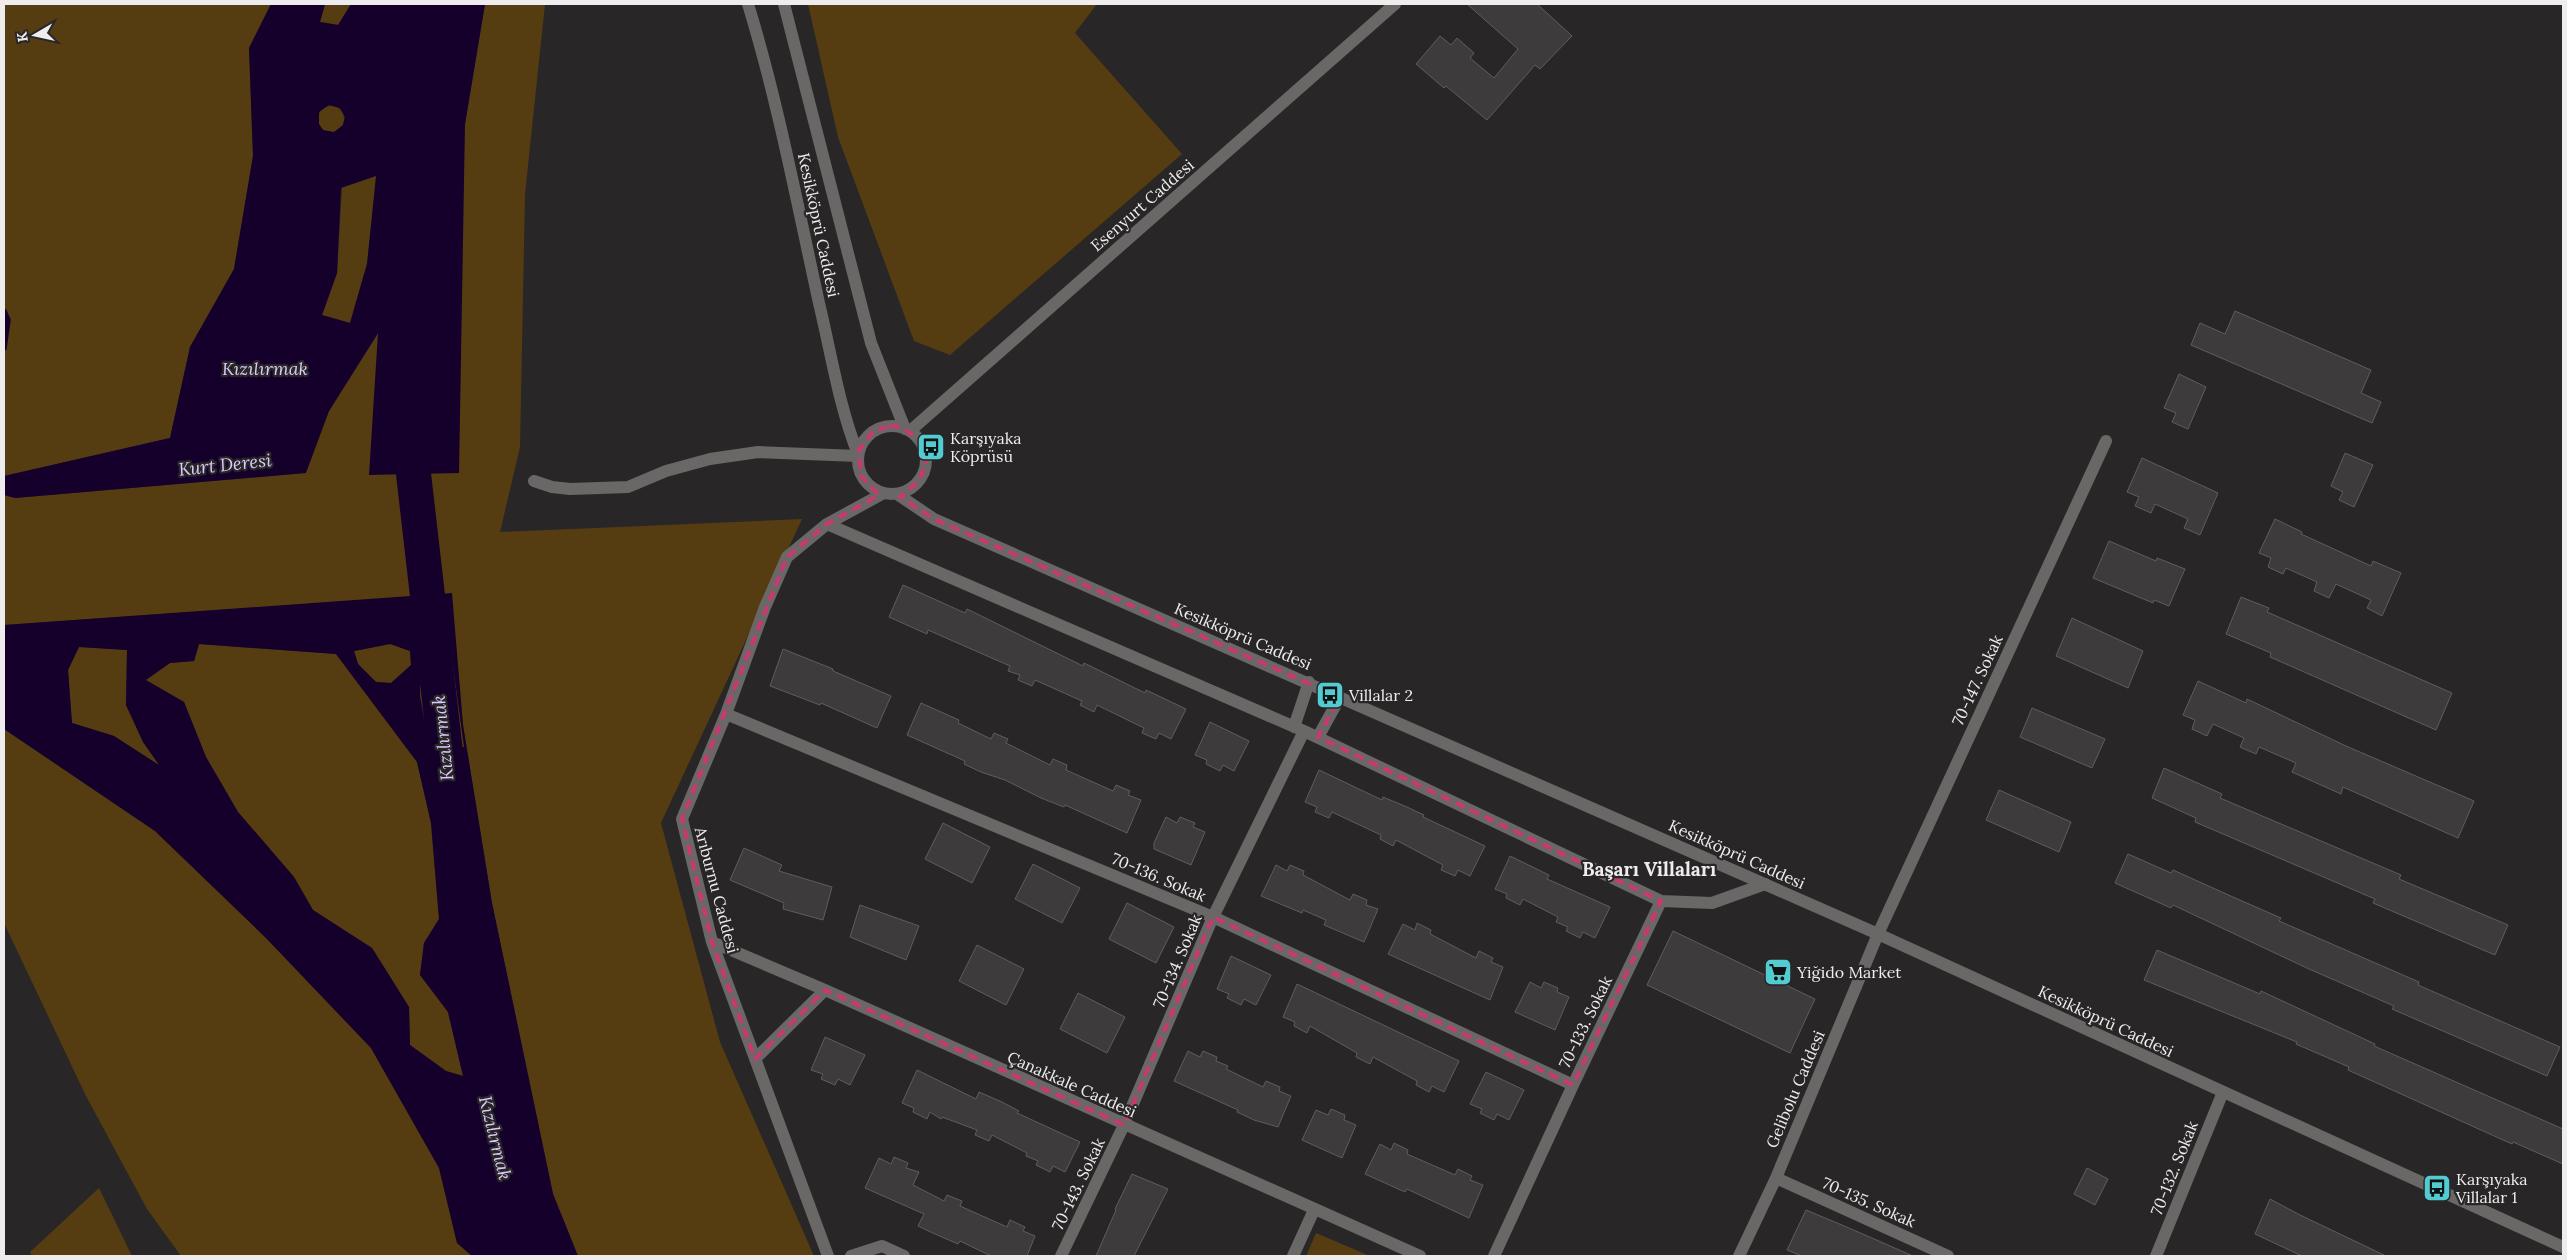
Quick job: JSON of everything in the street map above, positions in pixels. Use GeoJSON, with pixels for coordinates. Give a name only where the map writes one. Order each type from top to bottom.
{"type":"FeatureCollection","features":[{"type":"Feature","properties":{"kind":"street","name":"Kesikköprü Caddesi"},"geometry":{"type":"LineString","coordinates":[[748,4],[767,64],[835,374],[858,455]]}},
{"type":"Feature","properties":{"kind":"street","name":"Kesikköprü Caddesi"},"geometry":{"type":"LineString","coordinates":[[784,4],[871,343],[908,430]]}},
{"type":"Feature","properties":{"kind":"street","name":"Esenyurt Caddesi"},"geometry":{"type":"LineString","coordinates":[[908,430],[1396,4]]}},
{"type":"Feature","properties":{"kind":"street"},"geometry":{"type":"LineString","coordinates":[[890,426],[908,430],[921,442],[926,463],[919,482],[910,490],[897,494],[882,494],[871,488],[863,479],[858,468],[858,455],[864,440],[873,431],[890,426]]}},
{"type":"Feature","properties":{"kind":"street","name":"70-147. Sokak"},"geometry":{"type":"LineString","coordinates":[[1878,934],[2106,441]]}},
{"type":"Feature","properties":{"kind":"street"},"geometry":{"type":"LineString","coordinates":[[534,481],[552,487],[570,489],[628,487],[666,471],[702,462],[758,452],[858,455]]}},
{"type":"Feature","properties":{"kind":"street","name":"Arıburnu Caddesi"},"geometry":{"type":"LineString","coordinates":[[828,1256],[712,942],[682,819],[726,714],[765,607],[787,556],[827,524],[882,494]]}},
{"type":"Feature","properties":{"kind":"street","name":"Kesikköprü Caddesi"},"geometry":{"type":"LineString","coordinates":[[897,494],[934,519],[1309,682],[1878,934],[2563,1247]]}},
{"type":"Feature","properties":{"kind":"street"},"geometry":{"type":"LineString","coordinates":[[827,524],[1318,737],[1662,900],[1712,903],[1765,884]]}},
{"type":"Feature","properties":{"kind":"street","name":"70-134. Sokak"},"geometry":{"type":"LineString","coordinates":[[1124,1125],[1213,917],[1299,729],[1309,682]]}},
{"type":"Feature","properties":{"kind":"street"},"geometry":{"type":"LineString","coordinates":[[1318,737],[1340,697]]}},
{"type":"Feature","properties":{"kind":"street","name":"70-136. Sokak"},"geometry":{"type":"LineString","coordinates":[[726,714],[1213,917],[1573,1085]]}},
{"type":"Feature","properties":{"kind":"street","name":"70-133. Sokak"},"geometry":{"type":"LineString","coordinates":[[1494,1256],[1573,1085],[1662,900]]}},
{"type":"Feature","properties":{"kind":"street","name":"Gelibolu Caddesi"},"geometry":{"type":"LineString","coordinates":[[1739,1256],[1776,1178],[1878,934]]}},
{"type":"Feature","properties":{"kind":"street","name":"Çanakkale Caddesi"},"geometry":{"type":"LineString","coordinates":[[712,942],[826,990],[1420,1256]]}},
{"type":"Feature","properties":{"kind":"street"},"geometry":{"type":"LineString","coordinates":[[755,1059],[826,990]]}},
{"type":"Feature","properties":{"kind":"street","name":"70-132. Sokak"},"geometry":{"type":"LineString","coordinates":[[2156,1256],[2223,1092]]}},
{"type":"Feature","properties":{"kind":"street","name":"70-143. Sokak"},"geometry":{"type":"LineString","coordinates":[[1061,1256],[1124,1125]]}},
{"type":"Feature","properties":{"kind":"street","name":"70-135. Sokak"},"geometry":{"type":"LineString","coordinates":[[1776,1178],[1948,1256]]}},
{"type":"Feature","properties":{"kind":"street"},"geometry":{"type":"LineString","coordinates":[[1293,1256],[1314,1210]]}},
{"type":"Feature","properties":{"kind":"street"},"geometry":{"type":"LineString","coordinates":[[851,1256],[882,1246],[904,1256]]}},
{"type":"Feature","properties":{"kind":"highlighted area"},"geometry":{"type":"Polygon","coordinates":[[[890,426],[902,427],[921,442],[926,463],[919,481],[900,497],[934,519],[1340,697],[1318,737],[1661,901],[1573,1085],[1213,917],[1124,1125],[825,990],[755,1059],[712,942],[682,819],[787,557],[827,524],[879,495],[861,476],[859,450],[873,431],[890,426]]]}},
{"type":"Feature","properties":{"kind":"shaded area"},"geometry":{"type":"Polygon","coordinates":[[[4,4],[271,4],[249,48],[253,156],[234,269],[190,347],[170,438],[4,476],[4,4]]]}},
{"type":"Feature","properties":{"kind":"shaded area"},"geometry":{"type":"Polygon","coordinates":[[[325,4],[351,4],[339,25],[320,22],[325,4]]]}},
{"type":"Feature","properties":{"kind":"shaded area"},"geometry":{"type":"Polygon","coordinates":[[[485,4],[545,4],[525,194],[520,447],[500,532],[802,519],[661,823],[720,1042],[814,1256],[578,1256],[553,1194],[492,903],[463,725],[451,594],[4,625],[4,495],[15,498],[305,473],[329,411],[379,332],[465,124],[485,4]]]}},
{"type":"Feature","properties":{"kind":"shaded area"},"geometry":{"type":"Polygon","coordinates":[[[808,4],[1097,4],[1075,33],[1182,154],[950,355],[914,341],[838,137],[808,4]]]}},
{"type":"Feature","properties":{"kind":"shaded area"},"geometry":{"type":"Polygon","coordinates":[[[331,106],[341,109],[344,119],[341,129],[331,132],[321,129],[318,119],[321,109],[331,106]]]}},
{"type":"Feature","properties":{"kind":"shaded area"},"geometry":{"type":"Polygon","coordinates":[[[377,175],[367,264],[350,323],[322,315],[337,273],[342,187],[377,175]]]}},
{"type":"Feature","properties":{"kind":"shaded area"},"geometry":{"type":"Polygon","coordinates":[[[199,644],[336,654],[417,762],[431,823],[439,919],[424,943],[420,975],[448,1012],[463,1076],[446,1071],[410,1045],[409,1007],[372,948],[313,910],[294,877],[238,812],[206,757],[184,702],[145,680],[170,663],[194,661],[199,644]]]}},
{"type":"Feature","properties":{"kind":"shaded area"},"geometry":{"type":"Polygon","coordinates":[[[391,644],[410,651],[411,665],[391,683],[376,682],[358,664],[354,651],[391,644]]]}},
{"type":"Feature","properties":{"kind":"shaded area"},"geometry":{"type":"Polygon","coordinates":[[[79,647],[127,650],[126,705],[143,742],[160,766],[114,736],[72,723],[68,670],[79,647]]]}},
{"type":"Feature","properties":{"kind":"shaded area"},"geometry":{"type":"Polygon","coordinates":[[[425,657],[452,658],[465,748],[455,746],[463,762],[440,772],[419,693],[425,657]]]}},
{"type":"Feature","properties":{"kind":"shaded area"},"geometry":{"type":"Polygon","coordinates":[[[4,729],[155,831],[266,938],[371,1048],[439,1168],[457,1243],[472,1256],[181,1256],[147,1209],[86,1096],[4,923],[4,729]]]}},
{"type":"Feature","properties":{"kind":"shaded area"},"geometry":{"type":"Polygon","coordinates":[[[99,1188],[132,1256],[32,1256],[30,1252],[99,1188]]]}},
{"type":"Feature","properties":{"kind":"shaded area"},"geometry":{"type":"Polygon","coordinates":[[[1316,1233],[1370,1256],[1306,1256],[1316,1233]]]}},
{"type":"Feature","properties":{"kind":"water","name":"Kızılırmak"},"geometry":{"type":"Polygon","coordinates":[[[271,4],[325,4],[320,22],[338,25],[351,4],[485,4],[465,124],[459,473],[369,475],[378,333],[329,411],[306,473],[15,498],[4,495],[4,476],[170,438],[190,347],[234,269],[253,156],[249,48],[271,4]],[[329,105],[319,112],[319,124],[323,130],[334,132],[343,125],[345,117],[340,108],[329,105]],[[376,176],[341,188],[337,273],[322,315],[350,323],[367,264],[376,176]]]}},
{"type":"Feature","properties":{"kind":"water","name":"Kızılırmak"},"geometry":{"type":"Polygon","coordinates":[[[452,593],[463,725],[492,903],[553,1194],[578,1256],[472,1256],[457,1243],[439,1168],[371,1048],[266,938],[155,831],[4,729],[4,625],[452,593]],[[199,644],[194,661],[170,663],[146,680],[184,702],[206,757],[238,812],[294,877],[313,910],[372,948],[409,1007],[410,1045],[446,1071],[463,1076],[448,1012],[420,975],[424,943],[439,919],[431,823],[417,762],[336,654],[199,644]],[[390,644],[354,651],[358,664],[376,682],[391,683],[411,665],[410,651],[390,644]],[[79,647],[68,670],[72,723],[114,736],[159,765],[143,742],[126,705],[127,650],[79,647]],[[425,657],[420,686],[423,715],[440,772],[463,762],[455,746],[464,747],[452,658],[425,657]]]}},
{"type":"Feature","properties":{"kind":"building"},"geometry":{"type":"Polygon","coordinates":[[[1467,4],[1537,4],[1572,36],[1540,69],[1535,65],[1487,120],[1446,86],[1444,88],[1416,64],[1440,36],[1451,45],[1457,38],[1474,53],[1470,58],[1494,78],[1518,49],[1467,4]]]}},
{"type":"Feature","properties":{"kind":"building"},"geometry":{"type":"Polygon","coordinates":[[[2235,311],[2371,370],[2361,393],[2381,402],[2372,423],[2191,345],[2200,323],[2225,334],[2235,311]]]}},
{"type":"Feature","properties":{"kind":"building"},"geometry":{"type":"Polygon","coordinates":[[[2179,374],[2206,387],[2188,429],[2172,422],[2176,413],[2164,408],[2179,374]]]}},
{"type":"Feature","properties":{"kind":"building"},"geometry":{"type":"Polygon","coordinates":[[[2345,453],[2373,465],[2354,507],[2339,500],[2343,492],[2331,486],[2345,453]]]}},
{"type":"Feature","properties":{"kind":"building"},"geometry":{"type":"Polygon","coordinates":[[[2142,458],[2218,493],[2200,535],[2184,528],[2188,519],[2155,504],[2151,513],[2135,506],[2139,497],[2127,492],[2142,458]]]}},
{"type":"Feature","properties":{"kind":"building"},"geometry":{"type":"Polygon","coordinates":[[[2275,519],[2302,532],[2301,534],[2371,566],[2373,561],[2401,573],[2382,616],[2367,608],[2371,600],[2336,584],[2329,598],[2314,591],[2317,582],[2286,568],[2283,574],[2268,567],[2271,558],[2259,553],[2275,519]]]}},
{"type":"Feature","properties":{"kind":"building"},"geometry":{"type":"Polygon","coordinates":[[[2109,541],[2156,561],[2157,558],[2185,569],[2169,606],[2154,600],[2153,603],[2093,578],[2109,541]]]}},
{"type":"Feature","properties":{"kind":"building"},"geometry":{"type":"Polygon","coordinates":[[[903,585],[965,613],[967,609],[1083,666],[1084,663],[1145,693],[1146,690],[1186,709],[1171,739],[1159,733],[1156,739],[1142,733],[1144,728],[1097,705],[1094,712],[1080,705],[1082,701],[1035,680],[1032,686],[1018,680],[1020,675],[1008,671],[1010,666],[928,630],[927,634],[889,617],[903,585]]]}},
{"type":"Feature","properties":{"kind":"building"},"geometry":{"type":"Polygon","coordinates":[[[2241,597],[2269,608],[2267,612],[2452,693],[2436,730],[2270,657],[2271,653],[2226,634],[2241,597]]]}},
{"type":"Feature","properties":{"kind":"building"},"geometry":{"type":"Polygon","coordinates":[[[2072,618],[2143,651],[2128,688],[2056,656],[2072,618]]]}},
{"type":"Feature","properties":{"kind":"building"},"geometry":{"type":"Polygon","coordinates":[[[783,649],[833,669],[833,671],[891,696],[877,728],[821,703],[820,705],[770,686],[783,649]]]}},
{"type":"Feature","properties":{"kind":"building"},"geometry":{"type":"Polygon","coordinates":[[[2198,681],[2246,703],[2247,699],[2346,746],[2474,801],[2458,838],[2343,787],[2341,794],[2292,772],[2296,763],[2259,747],[2256,754],[2240,747],[2244,738],[2213,724],[2207,736],[2192,729],[2195,720],[2183,715],[2198,681]]]}},
{"type":"Feature","properties":{"kind":"building"},"geometry":{"type":"Polygon","coordinates":[[[921,703],[959,720],[958,723],[991,739],[994,733],[1008,739],[1006,743],[1050,765],[1053,759],[1067,765],[1066,770],[1113,791],[1116,785],[1130,791],[1128,795],[1141,800],[1127,833],[1065,805],[1064,807],[1041,798],[1005,780],[981,772],[964,764],[965,761],[907,735],[921,703]]]}},
{"type":"Feature","properties":{"kind":"building"},"geometry":{"type":"Polygon","coordinates":[[[2032,708],[2105,739],[2092,768],[2020,737],[2032,708]]]}},
{"type":"Feature","properties":{"kind":"building"},"geometry":{"type":"Polygon","coordinates":[[[1210,722],[1249,741],[1234,771],[1223,765],[1220,771],[1206,764],[1207,760],[1195,755],[1210,722]]]}},
{"type":"Feature","properties":{"kind":"building"},"geometry":{"type":"Polygon","coordinates":[[[2164,768],[2222,794],[2220,798],[2401,875],[2399,879],[2508,925],[2495,955],[2373,903],[2375,899],[2195,822],[2196,818],[2152,798],[2164,768]]]}},
{"type":"Feature","properties":{"kind":"building"},"geometry":{"type":"Polygon","coordinates":[[[1319,770],[1382,800],[1383,797],[1407,807],[1424,815],[1423,817],[1485,846],[1470,876],[1458,870],[1455,876],[1441,870],[1443,865],[1396,840],[1393,846],[1380,839],[1381,835],[1332,812],[1329,818],[1315,812],[1317,807],[1305,802],[1319,770]]]}},
{"type":"Feature","properties":{"kind":"building"},"geometry":{"type":"Polygon","coordinates":[[[1999,790],[2071,822],[2059,852],[1986,820],[1999,790]]]}},
{"type":"Feature","properties":{"kind":"building"},"geometry":{"type":"Polygon","coordinates":[[[1166,817],[1177,823],[1180,817],[1195,823],[1193,827],[1205,832],[1191,865],[1154,849],[1154,843],[1166,817]]]}},
{"type":"Feature","properties":{"kind":"building"},"geometry":{"type":"Polygon","coordinates":[[[943,823],[990,847],[972,883],[925,859],[943,823]]]}},
{"type":"Feature","properties":{"kind":"building"},"geometry":{"type":"Polygon","coordinates":[[[744,848],[782,865],[779,871],[832,887],[823,920],[783,909],[784,903],[730,880],[744,848]]]}},
{"type":"Feature","properties":{"kind":"building"},"geometry":{"type":"Polygon","coordinates":[[[2128,854],[2171,873],[2173,870],[2281,918],[2279,921],[2419,982],[2418,985],[2560,1047],[2547,1076],[2392,1009],[2394,1006],[2309,969],[2173,905],[2171,908],[2115,883],[2128,854]]]}},
{"type":"Feature","properties":{"kind":"building"},"geometry":{"type":"Polygon","coordinates":[[[1510,856],[1549,875],[1547,879],[1610,907],[1595,938],[1583,932],[1580,938],[1566,931],[1568,927],[1556,922],[1558,917],[1523,899],[1520,905],[1506,898],[1507,894],[1495,889],[1510,856]]]}},
{"type":"Feature","properties":{"kind":"building"},"geometry":{"type":"Polygon","coordinates":[[[1033,864],[1080,888],[1062,923],[1015,899],[1033,864]]]}},
{"type":"Feature","properties":{"kind":"building"},"geometry":{"type":"Polygon","coordinates":[[[1276,865],[1287,871],[1290,865],[1304,871],[1303,875],[1350,900],[1353,894],[1367,900],[1366,905],[1378,909],[1364,942],[1324,925],[1326,920],[1303,910],[1302,913],[1261,896],[1276,865]]]}},
{"type":"Feature","properties":{"kind":"building"},"geometry":{"type":"Polygon","coordinates":[[[1127,903],[1174,927],[1156,963],[1109,939],[1127,903]]]}},
{"type":"Feature","properties":{"kind":"building"},"geometry":{"type":"Polygon","coordinates":[[[860,905],[919,926],[906,960],[850,937],[860,905]]]}},
{"type":"Feature","properties":{"kind":"building"},"geometry":{"type":"Polygon","coordinates":[[[1417,923],[1431,930],[1430,934],[1476,958],[1479,951],[1493,958],[1491,962],[1503,967],[1490,1000],[1388,954],[1403,924],[1415,930],[1417,923]]]}},
{"type":"Feature","properties":{"kind":"building"},"geometry":{"type":"Polygon","coordinates":[[[1673,931],[1815,999],[1790,1053],[1647,985],[1673,931]]]}},
{"type":"Feature","properties":{"kind":"building"},"geometry":{"type":"Polygon","coordinates":[[[977,945],[1024,969],[1006,1005],[959,981],[977,945]]]}},
{"type":"Feature","properties":{"kind":"building"},"geometry":{"type":"Polygon","coordinates":[[[2157,950],[2260,994],[2261,991],[2375,1044],[2374,1046],[2563,1129],[2563,1164],[2513,1142],[2512,1144],[2348,1070],[2349,1067],[2296,1044],[2297,1042],[2144,980],[2157,950]]]}},
{"type":"Feature","properties":{"kind":"building"},"geometry":{"type":"Polygon","coordinates":[[[1231,956],[1271,975],[1256,1005],[1244,999],[1241,1005],[1227,998],[1229,994],[1217,989],[1231,956]]]}},
{"type":"Feature","properties":{"kind":"building"},"geometry":{"type":"Polygon","coordinates":[[[1530,982],[1541,988],[1544,982],[1558,988],[1557,992],[1569,997],[1555,1030],[1515,1012],[1530,982]]]}},
{"type":"Feature","properties":{"kind":"building"},"geometry":{"type":"Polygon","coordinates":[[[1297,984],[1459,1061],[1444,1092],[1432,1086],[1429,1092],[1416,1085],[1417,1081],[1373,1057],[1370,1064],[1356,1057],[1357,1053],[1310,1026],[1307,1033],[1294,1026],[1295,1022],[1283,1017],[1297,984]]]}},
{"type":"Feature","properties":{"kind":"building"},"geometry":{"type":"Polygon","coordinates":[[[1078,993],[1125,1017],[1107,1053],[1060,1029],[1078,993]]]}},
{"type":"Feature","properties":{"kind":"building"},"geometry":{"type":"Polygon","coordinates":[[[825,1037],[865,1055],[850,1085],[838,1079],[835,1085],[821,1079],[823,1074],[811,1070],[825,1037]]]}},
{"type":"Feature","properties":{"kind":"building"},"geometry":{"type":"Polygon","coordinates":[[[1188,1051],[1200,1057],[1203,1051],[1217,1057],[1216,1061],[1228,1066],[1226,1069],[1263,1087],[1266,1081],[1280,1087],[1279,1091],[1291,1096],[1278,1127],[1254,1120],[1237,1112],[1238,1110],[1174,1081],[1188,1051]]]}},
{"type":"Feature","properties":{"kind":"building"},"geometry":{"type":"Polygon","coordinates":[[[917,1070],[976,1099],[979,1092],[1002,1102],[1019,1111],[1017,1113],[1080,1142],[1065,1172],[1053,1166],[1050,1172],[1036,1165],[1038,1161],[1026,1156],[1027,1153],[992,1135],[989,1141],[975,1135],[977,1130],[942,1117],[941,1119],[930,1112],[927,1119],[913,1112],[914,1108],[902,1103],[917,1070]]]}},
{"type":"Feature","properties":{"kind":"building"},"geometry":{"type":"Polygon","coordinates":[[[1486,1072],[1524,1090],[1509,1120],[1497,1114],[1494,1120],[1480,1113],[1482,1109],[1470,1104],[1486,1072]]]}},
{"type":"Feature","properties":{"kind":"building"},"geometry":{"type":"Polygon","coordinates":[[[1331,1109],[1345,1115],[1344,1120],[1356,1125],[1342,1158],[1302,1140],[1316,1110],[1328,1115],[1331,1109]]]}},
{"type":"Feature","properties":{"kind":"building"},"geometry":{"type":"Polygon","coordinates":[[[1394,1143],[1408,1150],[1407,1154],[1455,1175],[1458,1169],[1472,1176],[1470,1180],[1483,1185],[1469,1218],[1407,1189],[1405,1192],[1365,1174],[1380,1144],[1391,1150],[1394,1143]]]}},
{"type":"Feature","properties":{"kind":"building"},"geometry":{"type":"Polygon","coordinates":[[[894,1157],[908,1163],[906,1168],[919,1172],[913,1185],[944,1201],[947,1195],[962,1201],[960,1206],[1007,1227],[1010,1220],[1025,1227],[1023,1231],[1035,1236],[1027,1256],[991,1256],[960,1241],[958,1244],[918,1226],[924,1214],[865,1188],[879,1158],[891,1164],[894,1157]]]}},
{"type":"Feature","properties":{"kind":"building"},"geometry":{"type":"Polygon","coordinates":[[[2087,1168],[2108,1179],[2095,1205],[2074,1194],[2087,1168]]]}},
{"type":"Feature","properties":{"kind":"building"},"geometry":{"type":"Polygon","coordinates":[[[1132,1174],[1168,1189],[1134,1256],[1096,1256],[1115,1209],[1132,1174]]]}},
{"type":"Feature","properties":{"kind":"building"},"geometry":{"type":"Polygon","coordinates":[[[2270,1199],[2386,1256],[2302,1256],[2255,1234],[2270,1199]]]}},
{"type":"Feature","properties":{"kind":"building"},"geometry":{"type":"Polygon","coordinates":[[[1806,1210],[1913,1256],[1802,1256],[1787,1250],[1806,1210]]]}},
{"type":"Feature","properties":{"kind":"waterway","name":"Kurt Deresi"},"geometry":{"type":"LineString","coordinates":[[4,311],[8,320],[4,348]]}},
{"type":"Feature","properties":{"kind":"waterway","name":"Kızılırmak"},"geometry":{"type":"LineString","coordinates":[[408,426],[448,774],[449,817]]}},
{"type":"Feature","properties":{"kind":"place","name":"Karşıyaka Köprüsü"},"geometry":{"type":"Point","coordinates":[931,447]}},
{"type":"Feature","properties":{"kind":"place","name":"Villalar 2"},"geometry":{"type":"Point","coordinates":[1330,695]}},
{"type":"Feature","properties":{"kind":"place","name":"Yiğido Market"},"geometry":{"type":"Point","coordinates":[1778,972]}},
{"type":"Feature","properties":{"kind":"place","name":"Karşıyaka Villalar 1"},"geometry":{"type":"Point","coordinates":[2437,1188]}},
{"type":"Feature","properties":{"kind":"district","name":"Başarı Villaları"},"geometry":{"type":"Point","coordinates":[1649,869]}}]}
